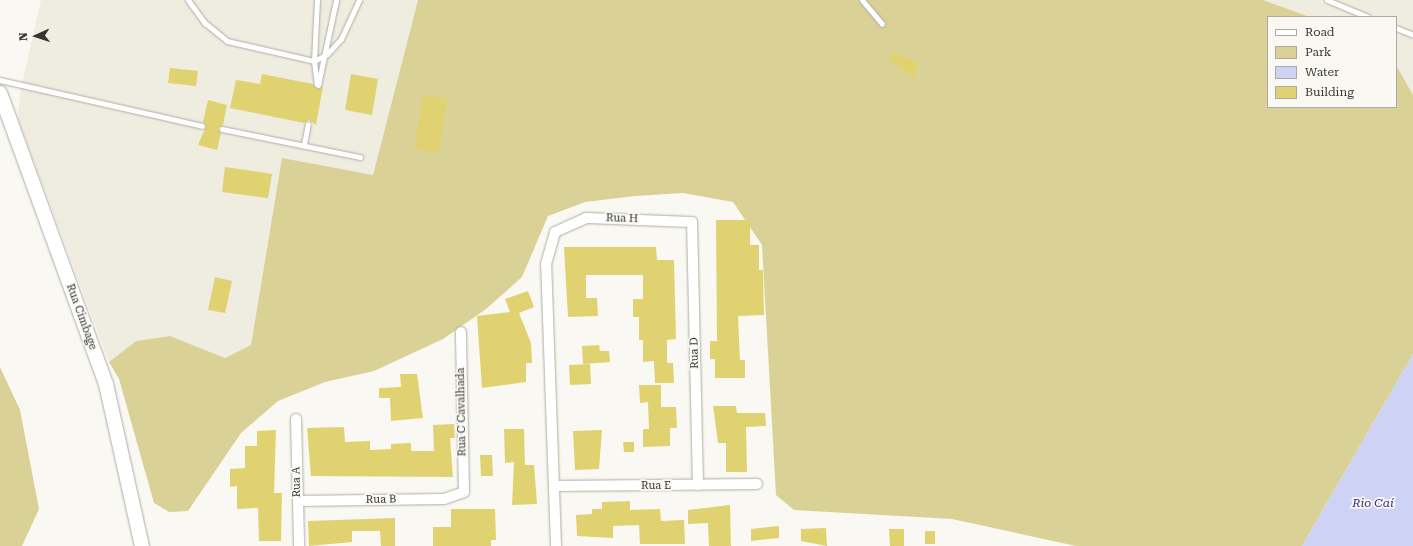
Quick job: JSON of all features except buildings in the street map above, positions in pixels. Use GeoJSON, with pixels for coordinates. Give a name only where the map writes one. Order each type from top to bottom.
{"type":"FeatureCollection","features":[{"type":"Feature","properties":{"kind":"street","name":"Rua Cimbage"},"geometry":{"type":"LineString","coordinates":[[0,93],[106,384],[142,546]]}},
{"type":"Feature","properties":{"kind":"street","name":"Rua H"},"geometry":{"type":"LineString","coordinates":[[555,486],[546,264],[555,232],[586,218],[692,222]]}},
{"type":"Feature","properties":{"kind":"street","name":"Rua D"},"geometry":{"type":"LineString","coordinates":[[692,222],[698,485]]}},
{"type":"Feature","properties":{"kind":"street","name":"Rua C Cavalhada"},"geometry":{"type":"LineString","coordinates":[[461,332],[464,492]]}},
{"type":"Feature","properties":{"kind":"street","name":"Rua A"},"geometry":{"type":"LineString","coordinates":[[296,419],[299,546]]}},
{"type":"Feature","properties":{"kind":"street","name":"Rua E"},"geometry":{"type":"LineString","coordinates":[[555,486],[757,484]]}},
{"type":"Feature","properties":{"kind":"street"},"geometry":{"type":"LineString","coordinates":[[555,486],[556,546]]}},
{"type":"Feature","properties":{"kind":"street","name":"Rua B"},"geometry":{"type":"LineString","coordinates":[[298,501],[444,499],[464,492]]}},
{"type":"Feature","properties":{"kind":"lane"},"geometry":{"type":"LineString","coordinates":[[188,0],[205,22],[227,41],[314,61],[327,54],[340,39],[359,0]]}},
{"type":"Feature","properties":{"kind":"lane"},"geometry":{"type":"LineString","coordinates":[[317,0],[314,61],[318,85],[327,54],[336,0]]}},
{"type":"Feature","properties":{"kind":"lane"},"geometry":{"type":"LineString","coordinates":[[862,0],[882,24]]}},
{"type":"Feature","properties":{"kind":"lane"},"geometry":{"type":"LineString","coordinates":[[1327,0],[1366,16]]}},
{"type":"Feature","properties":{"kind":"lane"},"geometry":{"type":"LineString","coordinates":[[1397,28],[1413,35]]}},
{"type":"Feature","properties":{"kind":"lane"},"geometry":{"type":"LineString","coordinates":[[0,80],[202,126]]}},
{"type":"Feature","properties":{"kind":"lane"},"geometry":{"type":"LineString","coordinates":[[304,144],[308,124]]}},
{"type":"Feature","properties":{"kind":"lane"},"geometry":{"type":"LineString","coordinates":[[222,129],[304,144],[360,158]]}},
{"type":"Feature","properties":{"kind":"shaded area"},"geometry":{"type":"Polygon","coordinates":[[[41,0],[418,0],[373,175],[282,159],[251,345],[225,358],[170,336],[136,341],[109,362],[18,119],[20,92],[41,0]]]}},
{"type":"Feature","properties":{"kind":"shaded area"},"geometry":{"type":"Polygon","coordinates":[[[1263,0],[1413,0],[1413,95],[1397,67],[1397,16],[1307,16],[1263,0]]]}},
{"type":"Feature","properties":{"kind":"green space"},"geometry":{"type":"Polygon","coordinates":[[[418,0],[1263,0],[1307,16],[1267,16],[1267,108],[1397,108],[1397,67],[1413,95],[1413,354],[1302,546],[1076,546],[952,519],[794,510],[776,495],[762,245],[733,202],[683,193],[635,196],[585,202],[548,216],[522,277],[486,309],[443,339],[374,371],[325,382],[278,401],[241,433],[188,511],[169,512],[154,503],[119,379],[109,362],[136,341],[170,336],[225,358],[251,345],[282,158],[373,175],[418,0]]]}},
{"type":"Feature","properties":{"kind":"green space"},"geometry":{"type":"Polygon","coordinates":[[[0,367],[20,410],[39,509],[22,546],[0,546],[0,367]]]}},
{"type":"Feature","properties":{"kind":"water","name":"Rio Caí"},"geometry":{"type":"Polygon","coordinates":[[[1413,354],[1413,546],[1302,546],[1406,366],[1413,354]]]}}]}
